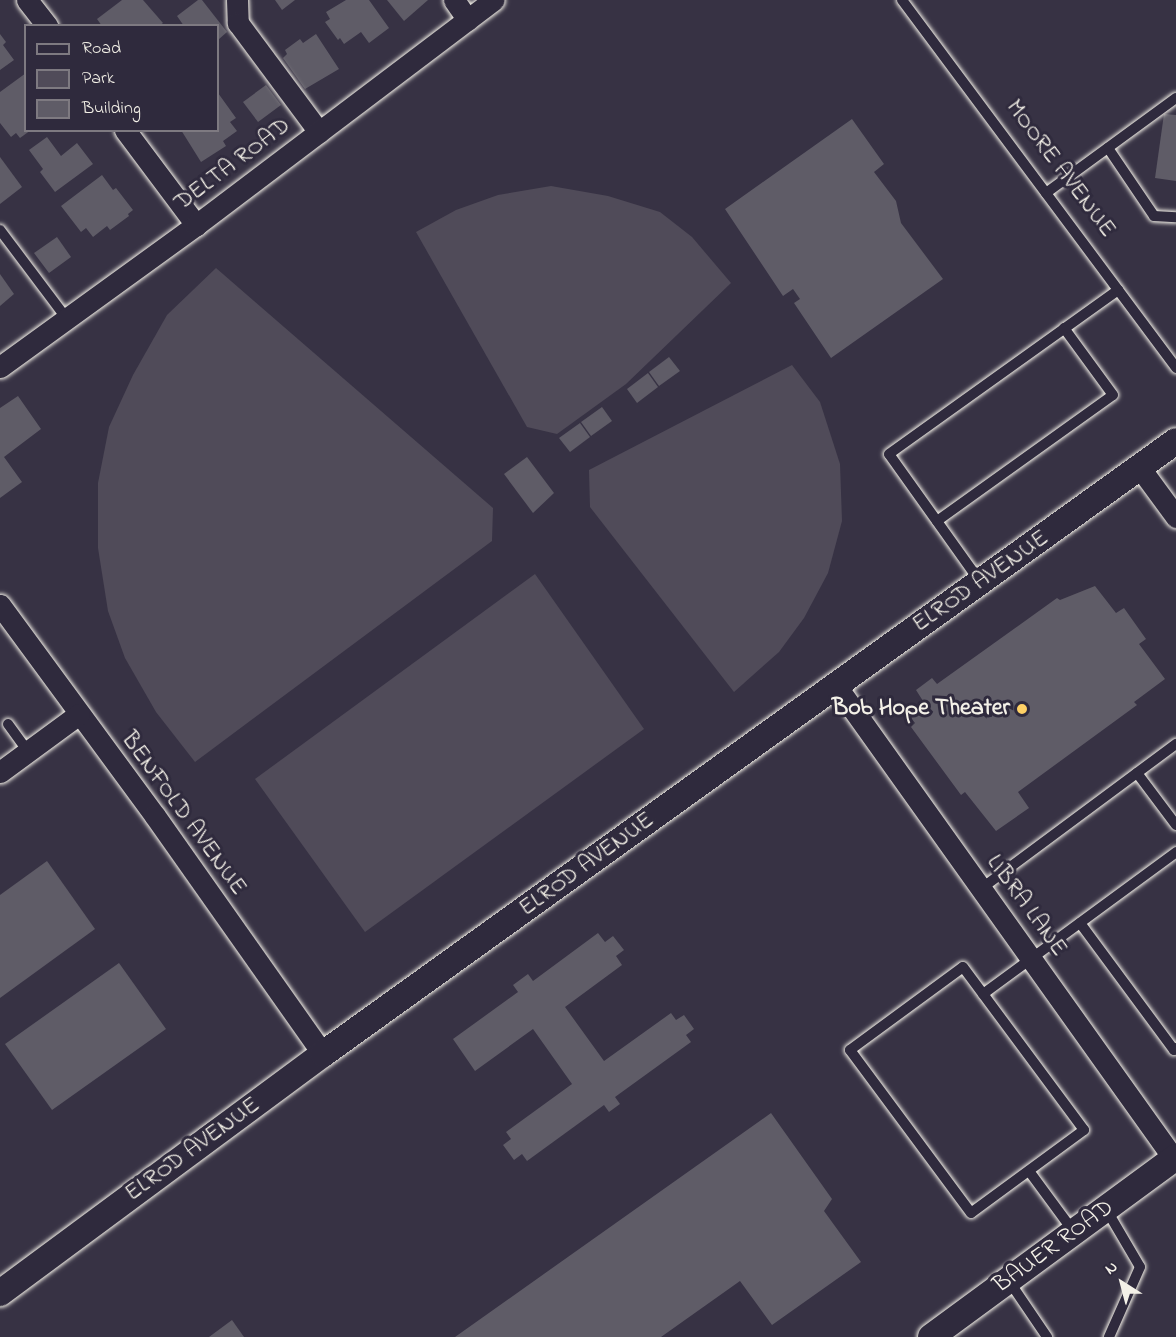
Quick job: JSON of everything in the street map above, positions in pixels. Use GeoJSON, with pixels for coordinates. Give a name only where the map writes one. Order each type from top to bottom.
{"type":"FeatureCollection","features":[{"type":"Feature","properties":{"kind":"street"},"geometry":{"type":"LineString","coordinates":[[27,0],[45,24]]}},
{"type":"Feature","properties":{"kind":"street"},"geometry":{"type":"LineString","coordinates":[[237,0],[238,23],[319,132]]}},
{"type":"Feature","properties":{"kind":"street"},"geometry":{"type":"LineString","coordinates":[[454,0],[468,20]]}},
{"type":"Feature","properties":{"kind":"street","name":"DELTA ROAD"},"geometry":{"type":"LineString","coordinates":[[0,367],[196,225],[494,0]]}},
{"type":"Feature","properties":{"kind":"street"},"geometry":{"type":"LineString","coordinates":[[126,132],[196,225]]}},
{"type":"Feature","properties":{"kind":"street","name":"ELROD AVENUE"},"geometry":{"type":"LineString","coordinates":[[0,1293],[323,1054],[1176,441]]}},
{"type":"Feature","properties":{"kind":"street"},"geometry":{"type":"LineString","coordinates":[[1140,468],[1176,517]]}},
{"type":"Feature","properties":{"kind":"street","name":"BENFOLD AVENUE"},"geometry":{"type":"LineString","coordinates":[[0,605],[323,1054]]}},
{"type":"Feature","properties":{"kind":"street","name":"LIBRA LANE"},"geometry":{"type":"LineString","coordinates":[[835,684],[1032,958],[1174,1163]]}},
{"type":"Feature","properties":{"kind":"street"},"geometry":{"type":"LineString","coordinates":[[0,772],[79,714]]}},
{"type":"Feature","properties":{"kind":"street","name":"BAUER ROAD"},"geometry":{"type":"LineString","coordinates":[[931,1337],[1106,1209],[1174,1163]]}},
{"type":"Feature","properties":{"kind":"lane","name":"MOORE AVENUE"},"geometry":{"type":"LineString","coordinates":[[902,0],[1176,368]]}},
{"type":"Feature","properties":{"kind":"lane"},"geometry":{"type":"LineString","coordinates":[[1046,193],[1176,98]]}},
{"type":"Feature","properties":{"kind":"lane"},"geometry":{"type":"LineString","coordinates":[[1108,148],[1154,216],[1176,217]]}},
{"type":"Feature","properties":{"kind":"lane"},"geometry":{"type":"LineString","coordinates":[[0,230],[67,319]]}},
{"type":"Feature","properties":{"kind":"lane"},"geometry":{"type":"LineString","coordinates":[[981,583],[889,454],[1118,290]]}},
{"type":"Feature","properties":{"kind":"lane"},"geometry":{"type":"LineString","coordinates":[[937,521],[1113,395],[1065,328]]}},
{"type":"Feature","properties":{"kind":"lane"},"geometry":{"type":"LineString","coordinates":[[8,724],[28,752]]}},
{"type":"Feature","properties":{"kind":"lane"},"geometry":{"type":"LineString","coordinates":[[982,888],[1176,744]]}},
{"type":"Feature","properties":{"kind":"lane"},"geometry":{"type":"LineString","coordinates":[[1137,773],[1176,825]]}},
{"type":"Feature","properties":{"kind":"lane"},"geometry":{"type":"LineString","coordinates":[[983,994],[1176,852]]}},
{"type":"Feature","properties":{"kind":"lane"},"geometry":{"type":"LineString","coordinates":[[1080,923],[1174,1050],[1176,1048]]}},
{"type":"Feature","properties":{"kind":"lane"},"geometry":{"type":"LineString","coordinates":[[963,967],[1084,1130],[1029,1171],[971,1213],[850,1050],[963,967]]}},
{"type":"Feature","properties":{"kind":"lane"},"geometry":{"type":"LineString","coordinates":[[1029,1171],[1074,1233]]}},
{"type":"Feature","properties":{"kind":"lane"},"geometry":{"type":"LineString","coordinates":[[1106,1209],[1140,1267],[1109,1337]]}},
{"type":"Feature","properties":{"kind":"lane"},"geometry":{"type":"LineString","coordinates":[[1008,1281],[1047,1337]]}},
{"type":"Feature","properties":{"kind":"green space"},"geometry":{"type":"Polygon","coordinates":[[[551,186],[608,196],[660,212],[692,237],[731,283],[626,384],[557,434],[527,427],[416,232],[456,210],[498,195],[551,186]]]}},
{"type":"Feature","properties":{"kind":"green space"},"geometry":{"type":"Polygon","coordinates":[[[216,268],[493,508],[492,541],[195,762],[156,712],[125,658],[108,611],[98,548],[98,483],[109,427],[133,375],[167,315],[216,268]]]}},
{"type":"Feature","properties":{"kind":"green space"},"geometry":{"type":"Polygon","coordinates":[[[792,365],[820,402],[840,464],[842,521],[828,573],[804,618],[779,652],[734,692],[590,507],[589,470],[792,365]]]}},
{"type":"Feature","properties":{"kind":"green space"},"geometry":{"type":"Polygon","coordinates":[[[535,574],[644,729],[365,932],[255,779],[535,574]]]}},
{"type":"Feature","properties":{"kind":"building"},"geometry":{"type":"Polygon","coordinates":[[[122,0],[143,0],[163,23],[101,24],[97,19],[122,0]]]}},
{"type":"Feature","properties":{"kind":"building"},"geometry":{"type":"Polygon","coordinates":[[[198,0],[202,0],[227,32],[219,39],[219,24],[183,24],[177,16],[198,0]]]}},
{"type":"Feature","properties":{"kind":"building"},"geometry":{"type":"Polygon","coordinates":[[[275,0],[295,0],[282,10],[275,0]]]}},
{"type":"Feature","properties":{"kind":"building"},"geometry":{"type":"Polygon","coordinates":[[[346,0],[369,0],[389,28],[369,43],[361,32],[344,44],[340,38],[338,40],[325,22],[330,19],[326,12],[346,0]]]}},
{"type":"Feature","properties":{"kind":"building"},"geometry":{"type":"Polygon","coordinates":[[[387,0],[428,0],[404,21],[387,0]]]}},
{"type":"Feature","properties":{"kind":"building"},"geometry":{"type":"Polygon","coordinates":[[[0,34],[6,42],[3,45],[14,60],[0,70],[0,34]]]}},
{"type":"Feature","properties":{"kind":"building"},"geometry":{"type":"Polygon","coordinates":[[[316,34],[339,69],[305,89],[283,58],[287,54],[285,50],[300,39],[303,43],[316,34]]]}},
{"type":"Feature","properties":{"kind":"building"},"geometry":{"type":"Polygon","coordinates":[[[24,74],[24,132],[28,132],[20,138],[16,133],[11,137],[0,123],[0,92],[24,74]]]}},
{"type":"Feature","properties":{"kind":"building"},"geometry":{"type":"Polygon","coordinates":[[[266,85],[281,105],[258,122],[243,102],[266,85]]]}},
{"type":"Feature","properties":{"kind":"building"},"geometry":{"type":"Polygon","coordinates":[[[219,94],[236,118],[230,122],[237,131],[223,141],[226,146],[201,162],[182,132],[219,132],[219,94]]]}},
{"type":"Feature","properties":{"kind":"building"},"geometry":{"type":"Polygon","coordinates":[[[1164,114],[1176,115],[1176,181],[1155,178],[1164,114]]]}},
{"type":"Feature","properties":{"kind":"building"},"geometry":{"type":"Polygon","coordinates":[[[852,119],[884,164],[874,172],[896,201],[901,223],[943,279],[831,358],[794,303],[800,299],[793,289],[783,296],[725,209],[852,119]]]}},
{"type":"Feature","properties":{"kind":"building"},"geometry":{"type":"Polygon","coordinates":[[[47,137],[61,156],[77,143],[93,164],[55,192],[40,172],[43,169],[29,150],[47,137]]]}},
{"type":"Feature","properties":{"kind":"building"},"geometry":{"type":"Polygon","coordinates":[[[0,157],[22,187],[0,204],[0,157]]]}},
{"type":"Feature","properties":{"kind":"building"},"geometry":{"type":"Polygon","coordinates":[[[102,175],[113,190],[116,188],[133,210],[128,214],[129,216],[110,230],[107,226],[93,237],[86,228],[81,232],[61,206],[102,175]]]}},
{"type":"Feature","properties":{"kind":"building"},"geometry":{"type":"Polygon","coordinates":[[[57,237],[71,257],[49,273],[34,253],[57,237]]]}},
{"type":"Feature","properties":{"kind":"building"},"geometry":{"type":"Polygon","coordinates":[[[0,274],[14,294],[0,306],[0,274]]]}},
{"type":"Feature","properties":{"kind":"building"},"geometry":{"type":"Polygon","coordinates":[[[669,357],[680,371],[659,386],[649,372],[669,357]]]}},
{"type":"Feature","properties":{"kind":"building"},"geometry":{"type":"Polygon","coordinates":[[[648,373],[658,387],[637,403],[627,389],[648,373]]]}},
{"type":"Feature","properties":{"kind":"building"},"geometry":{"type":"Polygon","coordinates":[[[18,396],[41,429],[4,457],[22,482],[0,498],[0,408],[18,396]]]}},
{"type":"Feature","properties":{"kind":"building"},"geometry":{"type":"Polygon","coordinates":[[[602,407],[612,421],[591,436],[581,422],[602,407]]]}},
{"type":"Feature","properties":{"kind":"building"},"geometry":{"type":"Polygon","coordinates":[[[580,423],[590,437],[570,452],[559,438],[580,423]]]}},
{"type":"Feature","properties":{"kind":"building"},"geometry":{"type":"Polygon","coordinates":[[[527,457],[554,493],[533,513],[504,474],[527,457]]]}},
{"type":"Feature","properties":{"kind":"building","name":"Bob Hope Theater"},"geometry":{"type":"Polygon","coordinates":[[[1095,586],[1116,613],[1124,608],[1146,639],[1139,644],[1165,679],[1134,702],[1137,705],[1018,792],[1029,808],[996,831],[965,792],[961,795],[911,727],[915,723],[907,713],[923,701],[916,690],[932,678],[937,684],[1057,598],[1060,600],[1095,586]]]}},
{"type":"Feature","properties":{"kind":"building"},"geometry":{"type":"Polygon","coordinates":[[[47,861],[95,929],[0,998],[0,895],[47,861]]]}},
{"type":"Feature","properties":{"kind":"building"},"geometry":{"type":"Polygon","coordinates":[[[598,933],[605,942],[613,936],[624,950],[616,956],[622,965],[565,1007],[604,1061],[671,1013],[676,1020],[684,1015],[694,1029],[686,1035],[691,1042],[615,1097],[620,1104],[609,1112],[604,1105],[527,1161],[522,1154],[514,1160],[503,1145],[511,1139],[506,1132],[572,1084],[533,1029],[475,1071],[453,1039],[518,992],[513,985],[528,974],[533,981],[598,933]]]}},
{"type":"Feature","properties":{"kind":"building"},"geometry":{"type":"Polygon","coordinates":[[[119,963],[166,1029],[52,1110],[5,1044],[119,963]]]}},
{"type":"Feature","properties":{"kind":"building"},"geometry":{"type":"Polygon","coordinates":[[[771,1113],[832,1199],[824,1211],[861,1262],[772,1325],[740,1281],[661,1337],[455,1337],[771,1113]]]}},
{"type":"Feature","properties":{"kind":"building"},"geometry":{"type":"Polygon","coordinates":[[[232,1320],[244,1337],[209,1337],[232,1320]]]}},
{"type":"Feature","properties":{"kind":"place","name":"Bob Hope Theater"},"geometry":{"type":"Point","coordinates":[1022,709]}}]}
